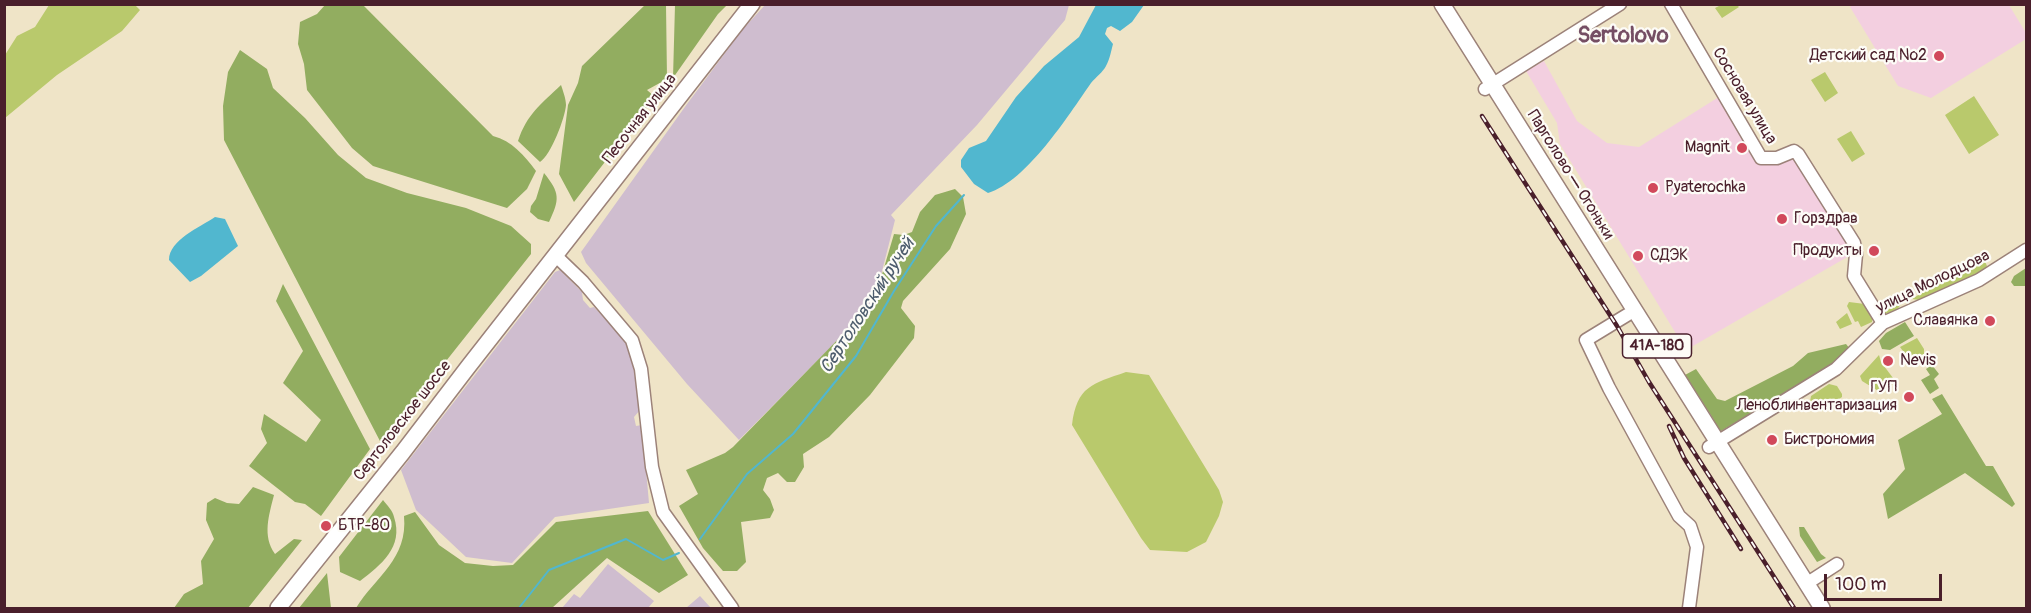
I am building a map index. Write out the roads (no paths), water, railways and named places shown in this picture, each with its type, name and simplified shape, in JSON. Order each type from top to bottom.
[{"type":"main road","name":"Песочная улица","points":[[556,256],[752,4]]},
{"type":"main road","name":"Парголово — Огоньки","points":[[1431,4],[1488,87],[1713,444],[1811,609]]},
{"type":"main road","name":"Парголово — Огоньки","points":[[1442,4],[1488,87],[1627,315],[1822,609]]},
{"type":"main road","name":"Сертоловское шоссе","points":[[278,609],[556,256]]},
{"type":"street","points":[[1488,87],[1620,4]]},
{"type":"street","name":"Сосновая улица","points":[[1671,4],[1761,158],[1777,158],[1794,151],[1798,154],[1854,243],[1856,254],[1854,276],[1883,323]]},
{"type":"street","name":"улица Молодцова","points":[[1713,444],[1836,369],[1883,323],[1979,280],[2026,250]]},
{"type":"street","points":[[556,256],[583,282],[632,340],[641,369],[652,467],[663,512],[732,609]]},
{"type":"street","points":[[1627,315],[1586,340],[1609,388],[1679,516],[1690,526],[1697,547],[1689,609]]},
{"type":"street","points":[[1806,584],[1837,564]]},
{"type":"water","points":[[1096,5],[1144,5],[1132,22],[1120,31],[1111,26],[1107,28],[1105,34],[1113,44],[1106,66],[1046,146],[1017,175],[1003,186],[988,193],[974,184],[961,167],[961,160],[969,148],[986,141],[1016,97],[1044,66],[1079,37]]},
{"type":"water","points":[[215,217],[225,219],[238,246],[190,282],[169,260],[170,253],[186,235]]},
{"type":"waterway","name":"Сертоловский ручей","points":[[700,539],[747,474],[793,434],[856,356],[936,226],[964,195]]},
{"type":"waterway","name":"Сертоловский ручей","points":[[519,608],[549,570],[626,539],[663,560],[679,553]]},
{"type":"railway","points":[[1482,116],[1794,608]]},
{"type":"railway","points":[[1669,426],[1684,458],[1741,549]]},
{"type":"place","name":"Детский сад №2","points":[[1939,56]]},
{"type":"place","name":"Magnit","points":[[1742,148]]},
{"type":"place","name":"Pyaterochka","points":[[1653,188]]},
{"type":"place","name":"Горздрав","points":[[1782,219]]},
{"type":"place","name":"Продукты","points":[[1874,251]]},
{"type":"place","name":"СДЭК","points":[[1638,256]]},
{"type":"place","name":"Славянка","points":[[1990,321]]},
{"type":"place","name":"Nevis","points":[[1888,361]]},
{"type":"place","name":"ГУП Леноблинвентаризация","points":[[1909,397]]},
{"type":"place","name":"Бистрономия","points":[[1772,440]]},
{"type":"place","name":"БТР-80","points":[[326,526]]},
{"type":"district","name":"Sertolovo","points":[[1623,36]]}]
